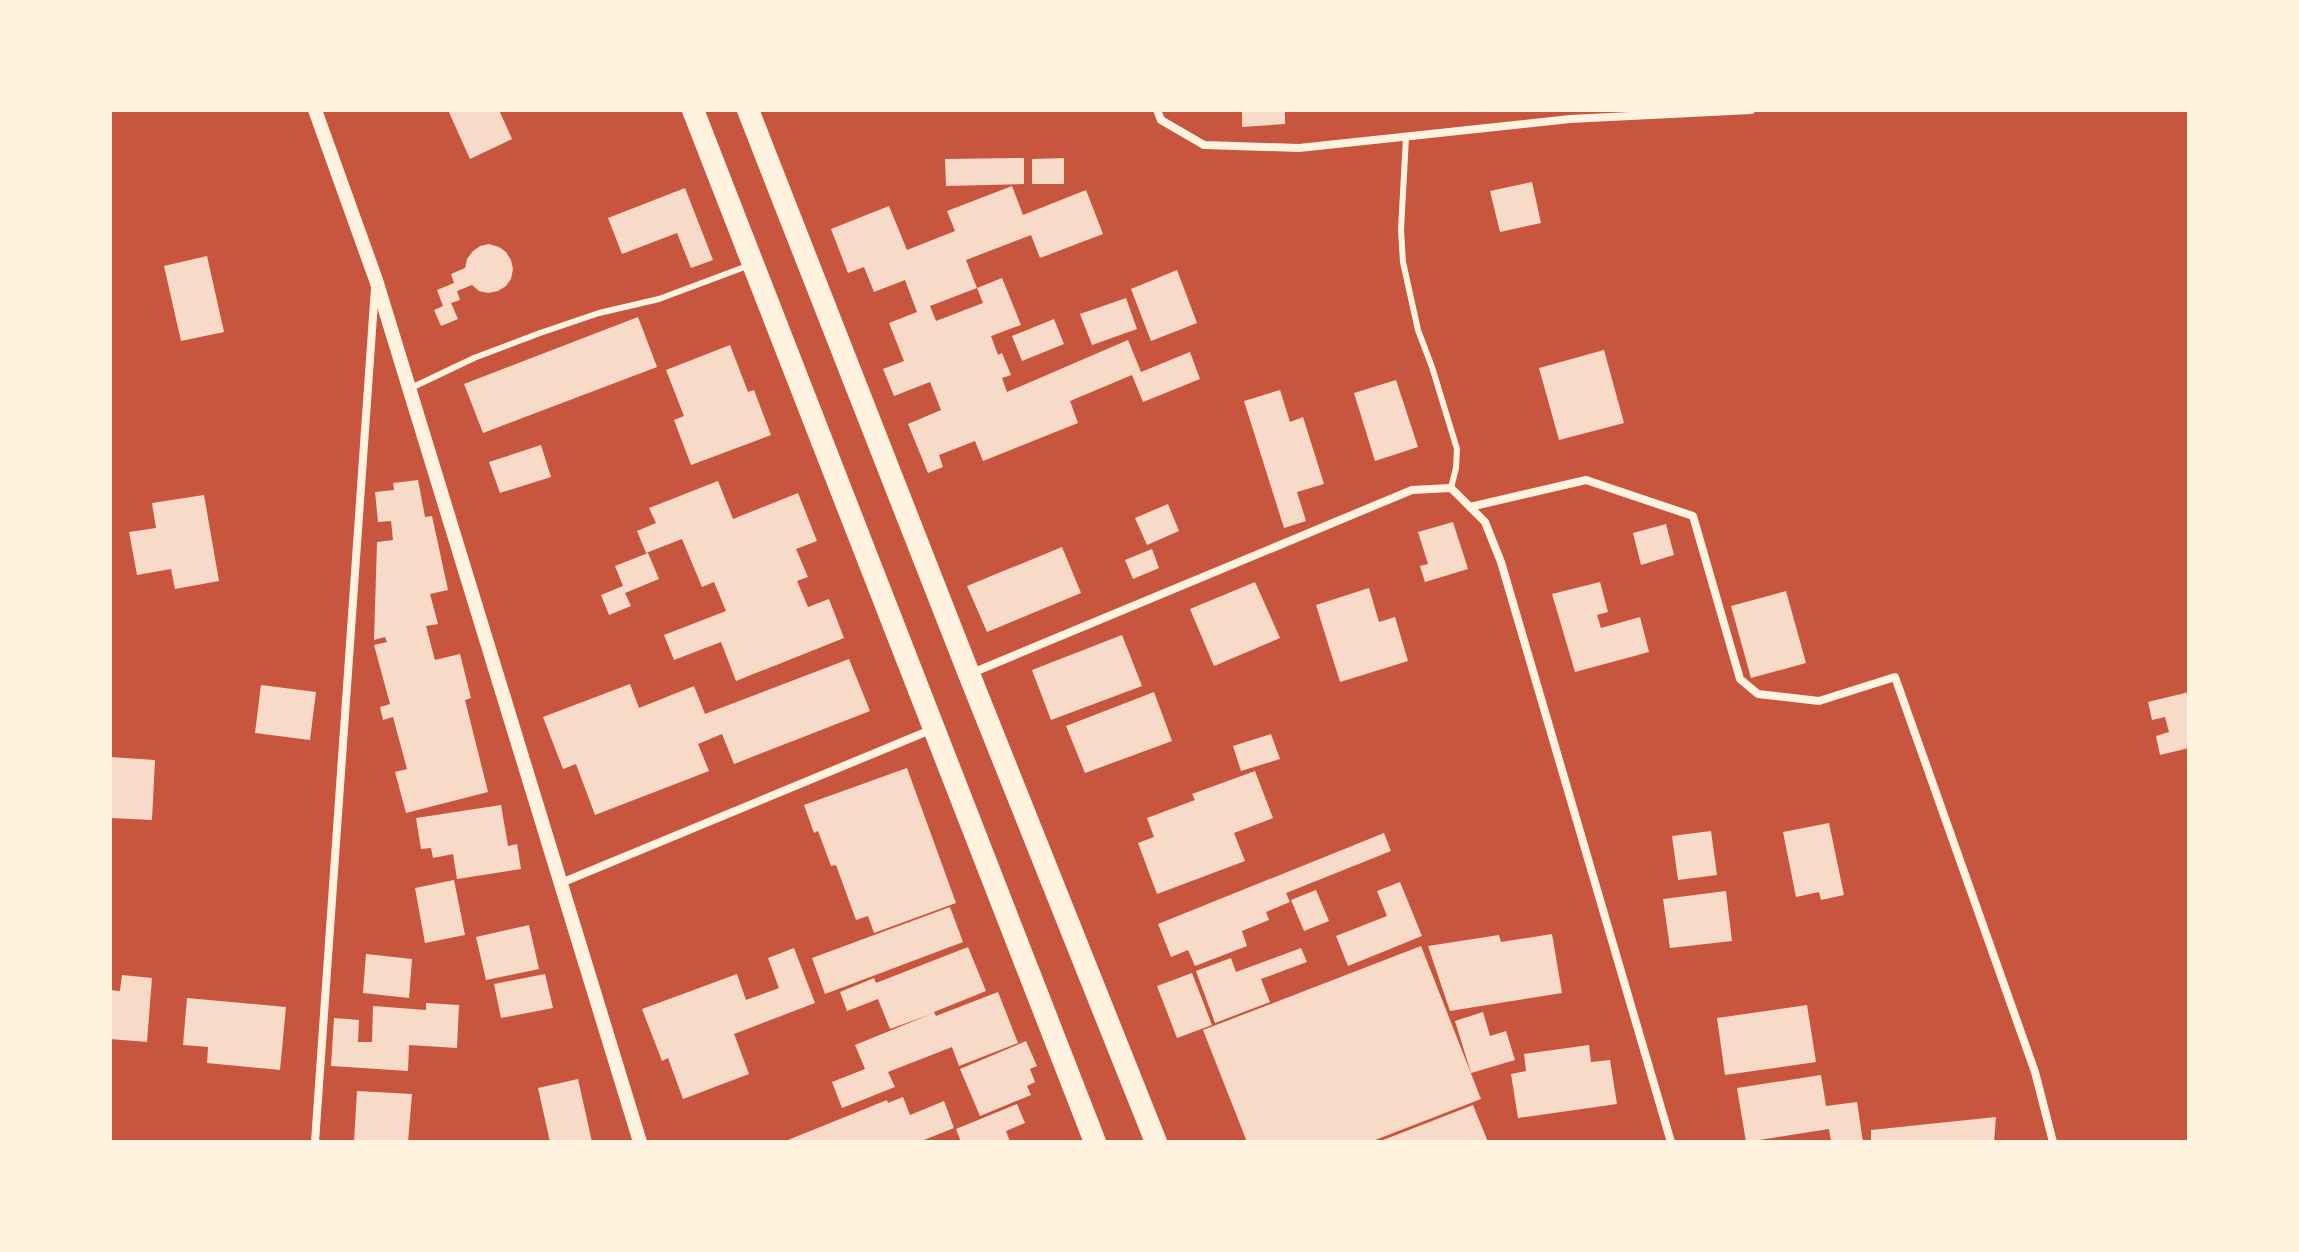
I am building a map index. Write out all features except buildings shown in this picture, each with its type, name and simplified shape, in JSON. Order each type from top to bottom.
[{"type":"highway","points":[[693,110],[1095,1142]]},
{"type":"highway","points":[[748,110],[1156,1142]]},
{"type":"street","points":[[315,110],[376,280],[640,1142]]},
{"type":"street","points":[[1157,110],[1161,120],[1204,145],[1299,148],[1570,115],[1751,110]]},
{"type":"street","points":[[315,1142],[376,280]]},
{"type":"street","points":[[1470,507],[1586,480],[1693,516],[1740,679],[1758,694],[1819,701],[1895,677],[2035,1072],[2053,1142]]},
{"type":"street","points":[[969,674],[1412,490],[1451,488],[1485,522],[1501,562],[1671,1142]]},
{"type":"street","points":[[561,883],[934,729]]},
{"type":"lane","points":[[1406,137],[1401,230],[1403,262],[1418,330],[1457,449],[1451,488]]},
{"type":"lane","points":[[409,389],[474,358],[540,333],[599,313],[659,299],[753,264]]}]
